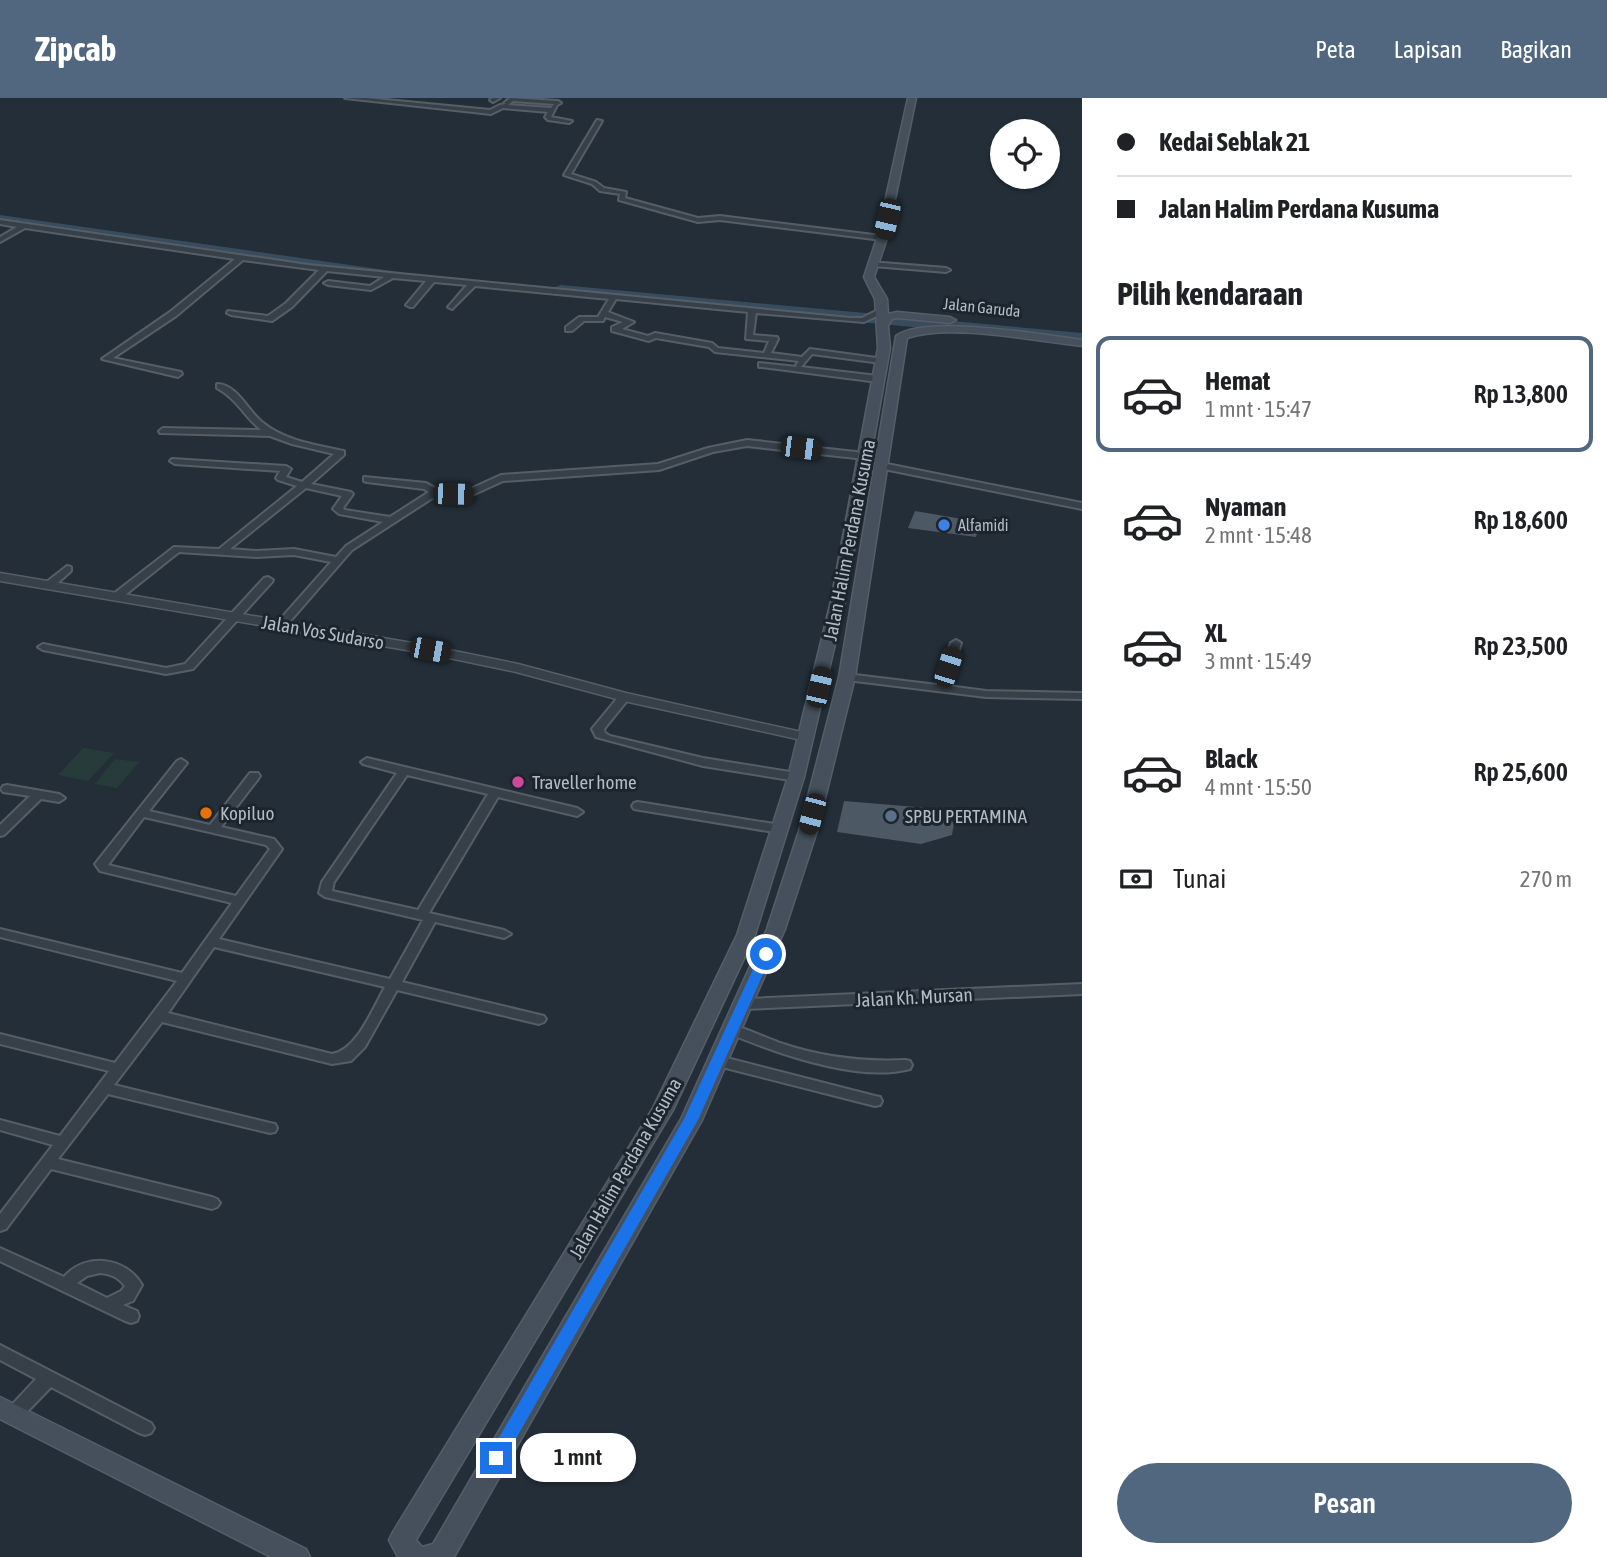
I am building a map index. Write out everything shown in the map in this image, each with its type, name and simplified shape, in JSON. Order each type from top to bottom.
[{"type":"main road","points":[[873,264],[882,238],[912,98]]},
{"type":"main road","name":"Jalan Halim Perdana Kusuma","points":[[413,1557],[402,1540],[663,1110],[747,935],[796,777],[838,601],[881,361],[880,317],[869,277],[873,264]]},
{"type":"main road","points":[[880,317],[913,316]]},
{"type":"main road","name":"Jalan Garuda","points":[[880,317],[913,316],[1082,333]]},
{"type":"main road","name":"Jalan Garuda","points":[[905,333],[951,330],[1082,343]]},
{"type":"main road","name":"Jalan Halim Perdana Kusuma","points":[[428,1557],[441,1555],[691,1120],[745,1004],[776,929],[799,860],[847,677],[873,526],[899,348],[905,333]]},
{"type":"main road","points":[[851,524],[873,526]]},
{"type":"main road","points":[[842,569],[865,572]]},
{"type":"main road","points":[[7,1411],[297,1557]]},
{"type":"street","points":[[348,98],[491,112],[512,99],[560,101]]},
{"type":"street","points":[[560,101],[548,117],[550,120],[569,121]]},
{"type":"street","points":[[502,106],[552,110]]},
{"type":"street","points":[[599,121],[567,175],[594,183],[602,190],[624,193],[621,199],[698,220],[720,218],[882,238]]},
{"type":"street","points":[[0,222],[325,270],[548,293],[752,310],[880,317]]},
{"type":"street","points":[[0,240],[24,225]]},
{"type":"street","points":[[906,267],[912,255]]},
{"type":"street","points":[[178,373],[106,359],[173,314],[240,258]]},
{"type":"street","points":[[873,264],[946,270]]},
{"type":"street","points":[[231,313],[269,319],[325,270]]},
{"type":"street","points":[[328,283],[371,288],[390,276]]},
{"type":"street","points":[[410,305],[431,280]]},
{"type":"street","points":[[452,307],[472,284]]},
{"type":"street","points":[[569,329],[582,319],[600,319],[614,297]]},
{"type":"street","points":[[752,310],[749,337],[774,339],[766,356]]},
{"type":"street","points":[[605,314],[630,322],[615,329],[649,339],[655,335],[712,345],[715,350],[802,359]]},
{"type":"street","points":[[800,370],[802,359],[810,351],[881,361]]},
{"type":"street","points":[[762,365],[878,379]]},
{"type":"street","points":[[220,386],[232,391],[256,422],[274,433],[310,447],[341,453],[221,552]]},
{"type":"street","points":[[163,431],[274,433]]},
{"type":"street","points":[[281,625],[336,560],[389,520],[432,494],[468,494],[501,478],[659,467],[711,450],[747,443],[865,456]]},
{"type":"street","points":[[175,461],[286,468],[281,478],[348,494],[338,509],[342,512],[389,520]]},
{"type":"street","points":[[881,466],[1082,506]]},
{"type":"street","points":[[367,479],[426,486],[437,493]]},
{"type":"street","points":[[116,597],[177,549],[294,552],[336,560]]},
{"type":"street","points":[[48,586],[67,569]]},
{"type":"street","name":"Jalan Vos Sudarso","points":[[0,577],[518,668],[624,697],[806,737]]},
{"type":"street","points":[[43,647],[166,671],[180,670],[188,667],[268,580]]},
{"type":"street","points":[[941,690],[956,643]]},
{"type":"street","points":[[847,677],[986,694],[1082,696]]},
{"type":"street","points":[[624,697],[598,729],[600,735],[703,762],[796,777]]},
{"type":"street","points":[[367,762],[577,812]]},
{"type":"street","points":[[181,763],[101,864],[104,868],[240,901]]},
{"type":"street","points":[[403,772],[328,882],[325,893],[504,934]]},
{"type":"street","points":[[213,829],[254,776]]},
{"type":"street","points":[[7,789],[58,798]]},
{"type":"street","points":[[159,1016],[332,1059],[346,1057],[355,1051],[495,792]]},
{"type":"street","points":[[0,832],[39,794]]},
{"type":"street","points":[[638,806],[780,829]]},
{"type":"street","points":[[0,1225],[50,1163],[159,1016],[274,853],[275,845],[270,842],[141,813]]},
{"type":"street","points":[[0,933],[184,978]]},
{"type":"street","points":[[212,942],[539,1019]]},
{"type":"street","name":"Jalan Kh. Mursan","points":[[745,1004],[1082,989]]},
{"type":"street","points":[[733,1030],[769,1045],[839,1065],[905,1065]]},
{"type":"street","points":[[0,1039],[118,1069]]},
{"type":"street","points":[[719,1061],[875,1101]]},
{"type":"street","points":[[104,1088],[270,1128]]},
{"type":"street","points":[[0,1125],[64,1142]]},
{"type":"street","points":[[50,1163],[212,1203]]},
{"type":"street","points":[[0,1254],[131,1316]]},
{"type":"street","points":[[65,1286],[71,1277],[90,1266],[107,1266],[127,1274],[134,1285],[127,1296],[109,1304]]},
{"type":"street","points":[[0,1352],[145,1428]]},
{"type":"street","points":[[7,1411],[48,1378]]},
{"type":"green space","points":[[83,748],[114,753],[88,781],[58,775]]},
{"type":"green space","points":[[115,759],[139,762],[117,788],[95,784]]},
{"type":"building","name":"Alfamidi","points":[[915,511],[980,522],[976,537],[908,528]]},
{"type":"building","name":"SPBU PERTAMINA","points":[[844,801],[928,808],[954,823],[952,835],[921,844],[837,832]]},
{"type":"waterway","points":[[0,218],[399,275]]},
{"type":"waterway","points":[[561,290],[1082,338]]},
{"type":"place","name":"Alfamidi","points":[[944,525]]},
{"type":"place","name":"Traveller home","points":[[518,782]]},
{"type":"place","name":"Kopiluo","points":[[206,813]]},
{"type":"place","name":"SPBU PERTAMINA","points":[[891,816]]},
{"type":"route","points":[[496,1458],[691,1120],[766,954]]}]
